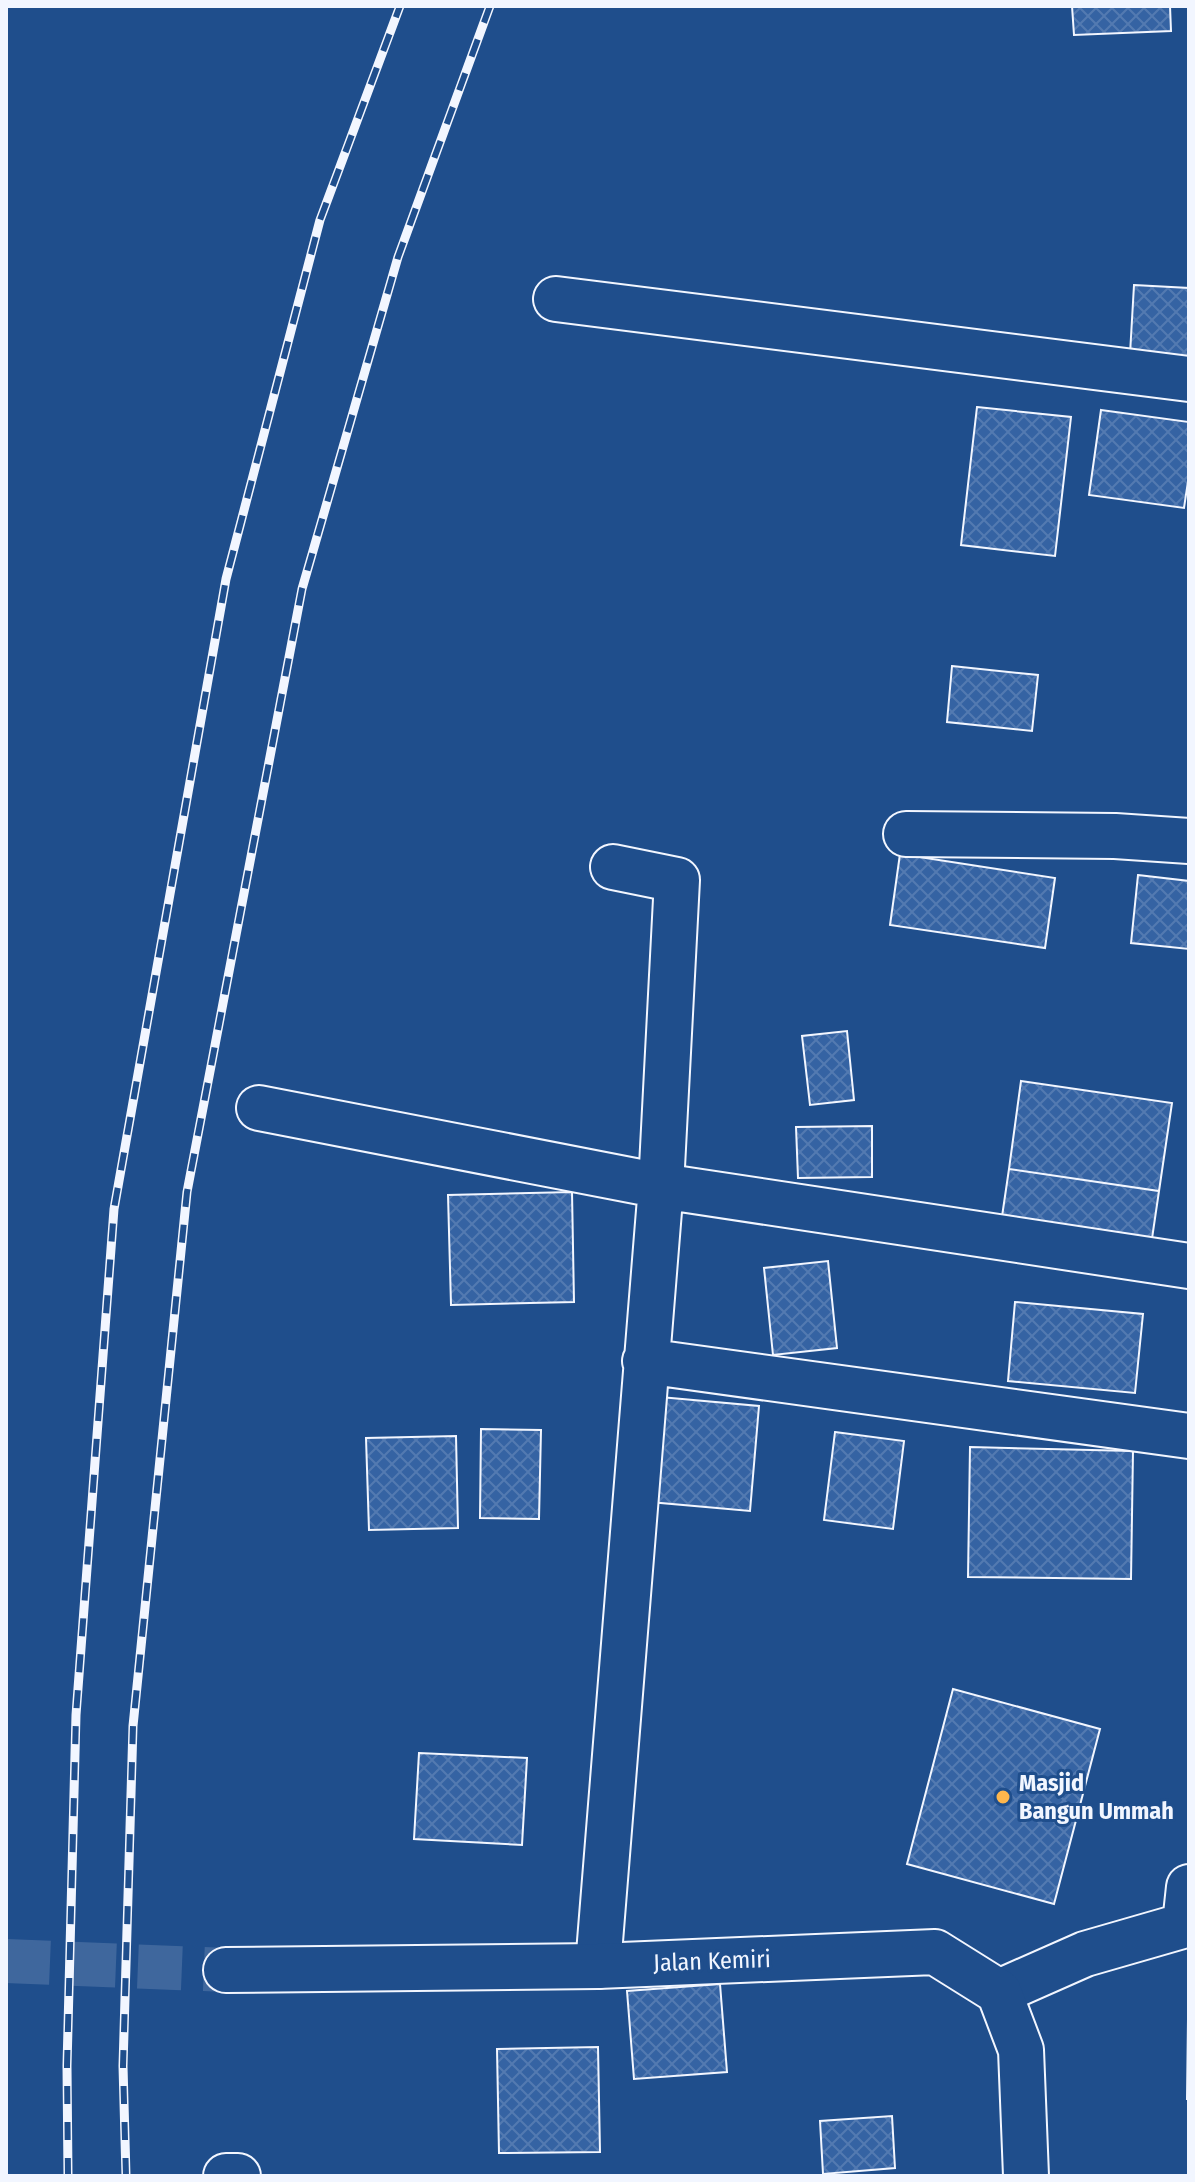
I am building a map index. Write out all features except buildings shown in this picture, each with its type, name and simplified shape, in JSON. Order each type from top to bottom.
[{"type":"street","points":[[556,299],[1189,379]]},
{"type":"street","points":[[906,834],[1115,836],[1189,841]]},
{"type":"street","points":[[598,1966],[661,1186],[677,880],[613,867]]},
{"type":"street","points":[[259,1108],[661,1186],[1189,1266]]},
{"type":"street","points":[[645,1361],[1189,1436]]},
{"type":"street","points":[[1026,2176],[1021,2050],[999,1992],[1188,1912]]},
{"type":"street","name":"Jalan Kemiri","points":[[226,1970],[598,1966],[935,1952],[999,1992]]},
{"type":"street","points":[[226,2176],[238,2176]]},
{"type":"tunnel","points":[[6,1961],[226,1970]]},
{"type":"railway","points":[[68,2176],[67,2066],[76,1715],[114,1209],[226,579],[320,220],[400,6]]},
{"type":"railway","points":[[126,2176],[123,2066],[133,1726],[187,1192],[302,589],[398,257],[490,6]]},
{"type":"place","name":"Masjid Bangun Ummah","points":[[1003,1797]]}]
